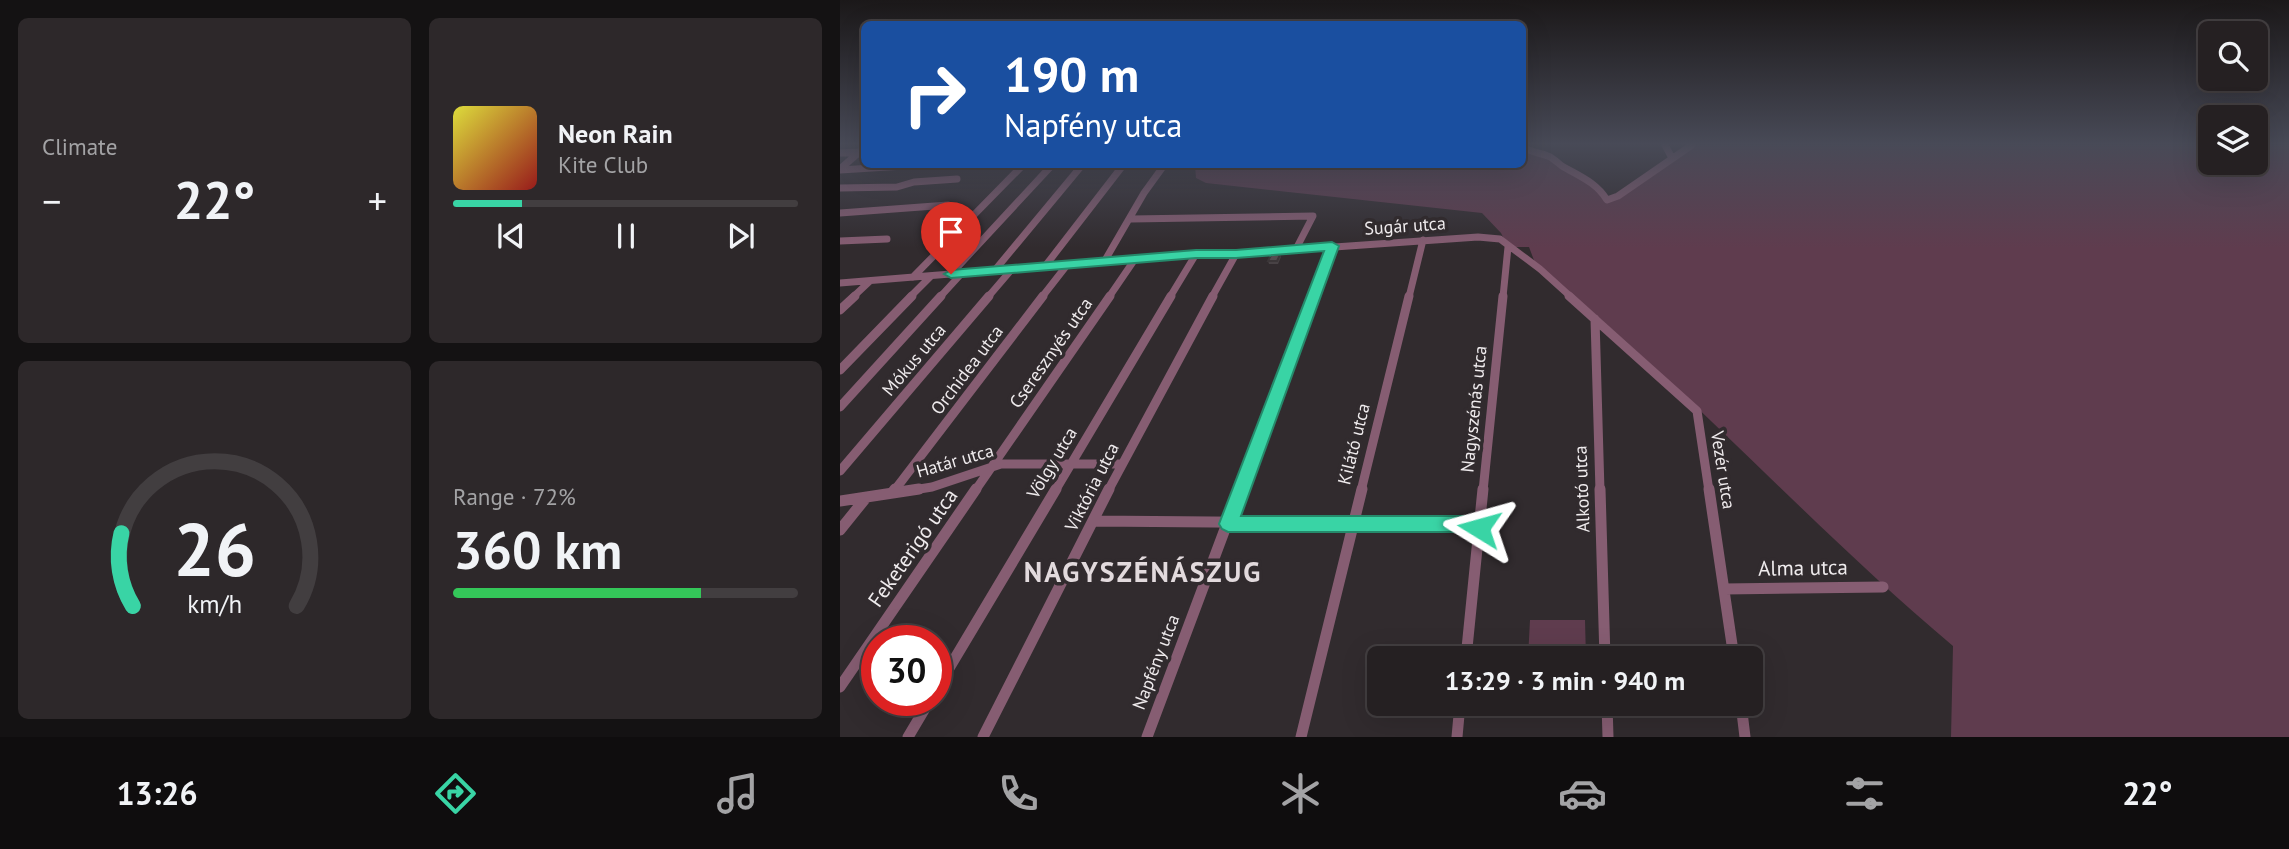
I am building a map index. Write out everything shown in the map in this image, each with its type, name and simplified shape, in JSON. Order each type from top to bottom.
[{"type":"street","points":[[840,188],[897,187],[942,179]]},
{"type":"street","points":[[913,277],[1009,179]]},
{"type":"street","points":[[951,274],[1039,179]]},
{"type":"street","points":[[995,270],[1070,179]]},
{"type":"street","points":[[1046,265],[1112,179]]},
{"type":"street","points":[[1104,262],[1154,179]]},
{"type":"street","points":[[1586,179],[1600,189],[1607,200],[1618,196],[1642,179]]},
{"type":"street","points":[[840,213],[948,205]]},
{"type":"street","points":[[1131,219],[1312,216],[1296,249]]},
{"type":"street","name":"Sugár utca","points":[[840,283],[1046,265],[1423,240],[1492,237],[1503,241],[1508,247]]},
{"type":"street","points":[[840,241],[887,239]]},
{"type":"street","name":"Kilátó utca","points":[[1301,737],[1423,240]]},
{"type":"street","name":"Napfény utca","points":[[1146,737],[1332,246]]},
{"type":"street","name":"Vezér utca","points":[[1508,247],[1540,269],[1697,411],[1732,646]]},
{"type":"street","name":"Nagyszénás utca","points":[[1467,646],[1508,247]]},
{"type":"street","name":"Völgy utca","points":[[952,663],[1196,254]]},
{"type":"street","name":"Viktória utca","points":[[983,737],[1122,464],[1236,254]]},
{"type":"street","name":"Cseresznyés utca","points":[[993,466],[1135,259]]},
{"type":"street","name":"Orchidea utca","points":[[892,493],[1067,265]]},
{"type":"street","name":"Mókus utca","points":[[840,471],[1012,269]]},
{"type":"street","points":[[840,407],[962,273]]},
{"type":"street","points":[[840,370],[932,276]]},
{"type":"street","points":[[840,310],[870,281]]},
{"type":"street","name":"Alkotó utca","points":[[1595,319],[1605,646]]},
{"type":"street","name":"Határ utca","points":[[840,501],[932,487],[993,466],[1122,464]]},
{"type":"street","name":"Feketerigó utca","points":[[840,687],[993,466]]},
{"type":"street","points":[[840,530],[865,499]]},
{"type":"street","points":[[1094,521],[1480,524]]},
{"type":"street","name":"Alma utca","points":[[1724,589],[1883,587]]},
{"type":"street","points":[[908,737],[920,716]]},
{"type":"street","points":[[1457,737],[1460,716]]},
{"type":"street","points":[[1607,716],[1608,737]]},
{"type":"street","points":[[1742,716],[1745,737]]},
{"type":"shaded area","points":[[1199,179],[1587,179],[1608,200],[1639,179],[2289,179],[2289,737],[1951,737],[1953,646],[1847,551],[1642,356],[1535,263],[1529,247],[1508,247],[1501,233],[1482,213],[1206,183]]},
{"type":"shaded area","points":[[1530,620],[1585,620],[1586,646],[1529,646]]},
{"type":"building","points":[[1271,255],[1280,255],[1277,261],[1268,261]]},
{"type":"district","name":"NAGYSZÉNÁSZUG","points":[[1143,572]]},
{"type":"route","points":[[951,274],[1332,246],[1228,524],[1480,524],[1479,528]]}]
